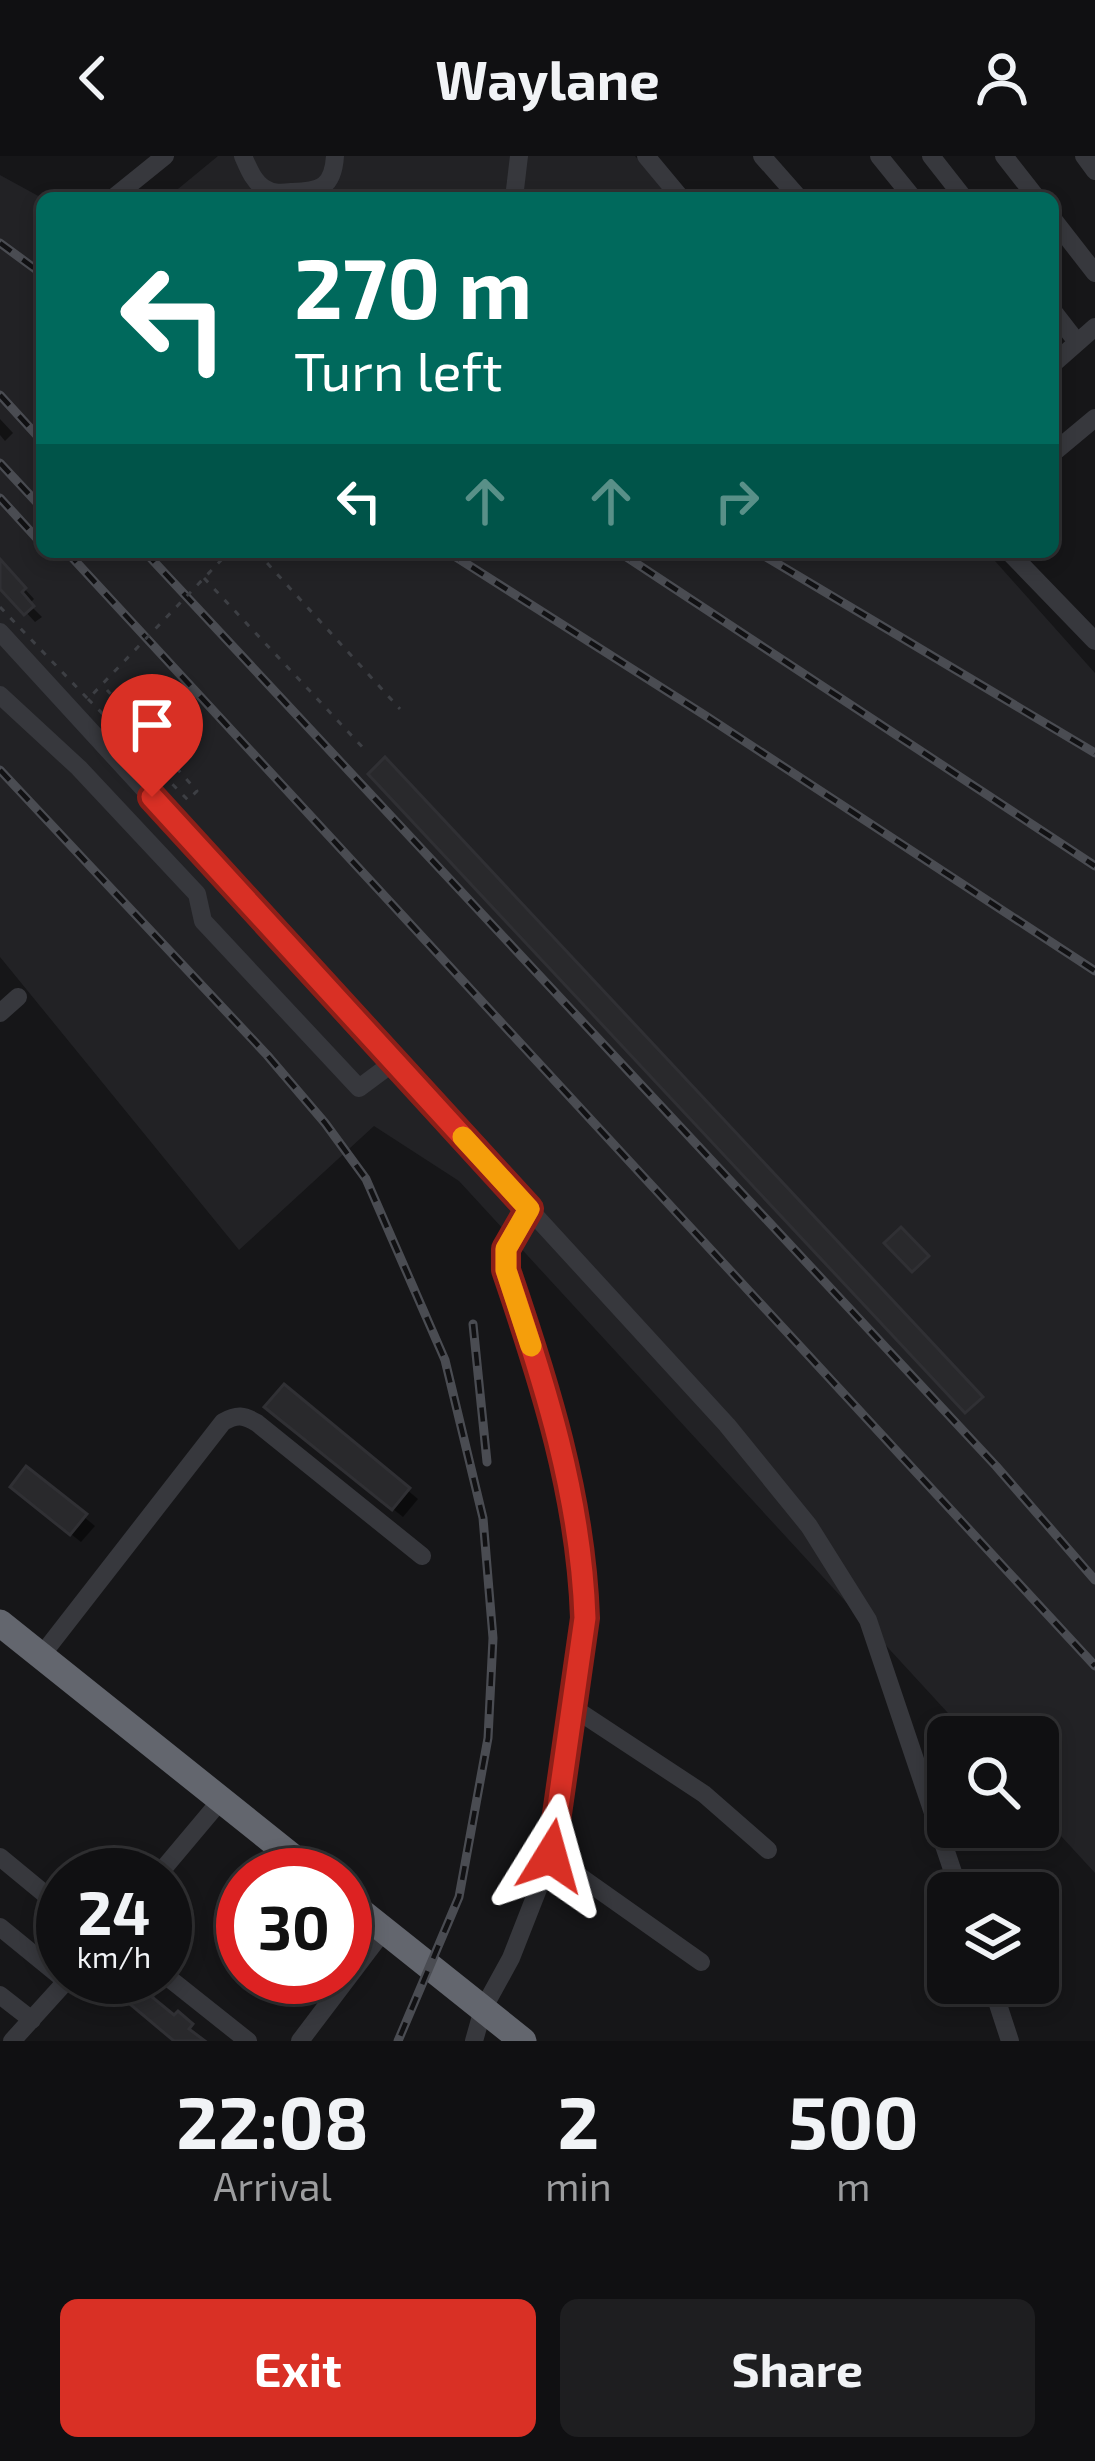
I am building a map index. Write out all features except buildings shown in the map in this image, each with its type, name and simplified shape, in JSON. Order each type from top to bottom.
[{"type":"highway","points":[[0,1623],[281,1848]]},
{"type":"highway","points":[[372,1920],[524,2041]]},
{"type":"street","points":[[120,192],[165,156]]},
{"type":"street","points":[[243,156],[256,181],[272,192]]},
{"type":"street","points":[[335,156],[331,180],[338,192]]},
{"type":"street","points":[[515,192],[519,156]]},
{"type":"street","points":[[646,156],[675,192]]},
{"type":"street","points":[[762,156],[794,192]]},
{"type":"street","points":[[879,156],[908,192]]},
{"type":"street","points":[[932,156],[959,192]]},
{"type":"street","points":[[1004,156],[1032,192]]},
{"type":"street","points":[[1084,156],[1095,171]]},
{"type":"street","points":[[295,192],[316,191],[331,180]]},
{"type":"street","points":[[1059,227],[1095,273]]},
{"type":"street","points":[[1059,319],[1077,342]]},
{"type":"street","points":[[1059,358],[1095,327]]},
{"type":"street","points":[[1059,448],[1095,418]]},
{"type":"street","points":[[1016,558],[1095,641]]},
{"type":"street","points":[[0,632],[727,1425],[809,1526],[868,1620],[953,1872]]},
{"type":"street","points":[[0,695],[80,769],[197,894],[203,921],[359,1088],[394,1062]]},
{"type":"street","points":[[0,1012],[18,997]]},
{"type":"street","points":[[473,2041],[551,1856],[585,1618],[582,1547],[565,1460],[506,1270],[506,1249],[529,1209]]},
{"type":"street","points":[[41,1656],[223,1422],[233,1416],[257,1424],[422,1556]]},
{"type":"street","points":[[572,1707],[704,1794],[768,1850]]},
{"type":"street","points":[[181,1848],[221,1800]]},
{"type":"street","points":[[551,1856],[700,1962]]},
{"type":"street","points":[[0,1858],[36,1887]]},
{"type":"street","points":[[0,1927],[36,1955]]},
{"type":"street","points":[[300,2041],[384,1930]]},
{"type":"street","points":[[0,1995],[32,2020]]},
{"type":"street","points":[[192,1996],[248,2041]]},
{"type":"street","points":[[12,2041],[46,2004]]},
{"type":"street","points":[[998,2004],[1010,2041]]},
{"type":"path","points":[[88,699],[223,558]]},
{"type":"path","points":[[262,558],[400,709]]},
{"type":"path","points":[[204,578],[368,753]]},
{"type":"path","points":[[0,607],[188,800],[197,791],[106,690]]},
{"type":"shaded area","points":[[218,156],[635,156],[667,192],[174,192]]},
{"type":"shaded area","points":[[0,175],[36,195],[36,558],[992,558],[1095,673],[1095,1873],[1059,1834],[1059,1716],[951,1716],[459,1181],[374,1126],[239,1250],[0,957]]},
{"type":"railway","points":[[0,243],[36,270]]},
{"type":"railway","points":[[0,395],[36,434]]},
{"type":"railway","points":[[0,463],[36,502]]},
{"type":"railway","points":[[0,498],[36,537]]},
{"type":"railway","points":[[73,558],[1095,1666]]},
{"type":"railway","points":[[151,558],[996,1466],[1095,1580]]},
{"type":"railway","points":[[457,558],[1095,971]]},
{"type":"railway","points":[[628,558],[1095,866]]},
{"type":"railway","points":[[768,558],[1095,753]]},
{"type":"railway","points":[[0,770],[325,1123],[366,1179],[445,1360],[483,1518],[493,1638],[488,1738],[459,1897],[398,2041]]},
{"type":"railway","points":[[473,1324],[487,1462]]},
{"type":"slow traffic","points":[[463,1137],[529,1209],[506,1249],[506,1270],[531,1346]]},
{"type":"route","points":[[152,797],[529,1209],[506,1249],[506,1270],[565,1460],[584,1582],[585,1618],[551,1856]]}]
